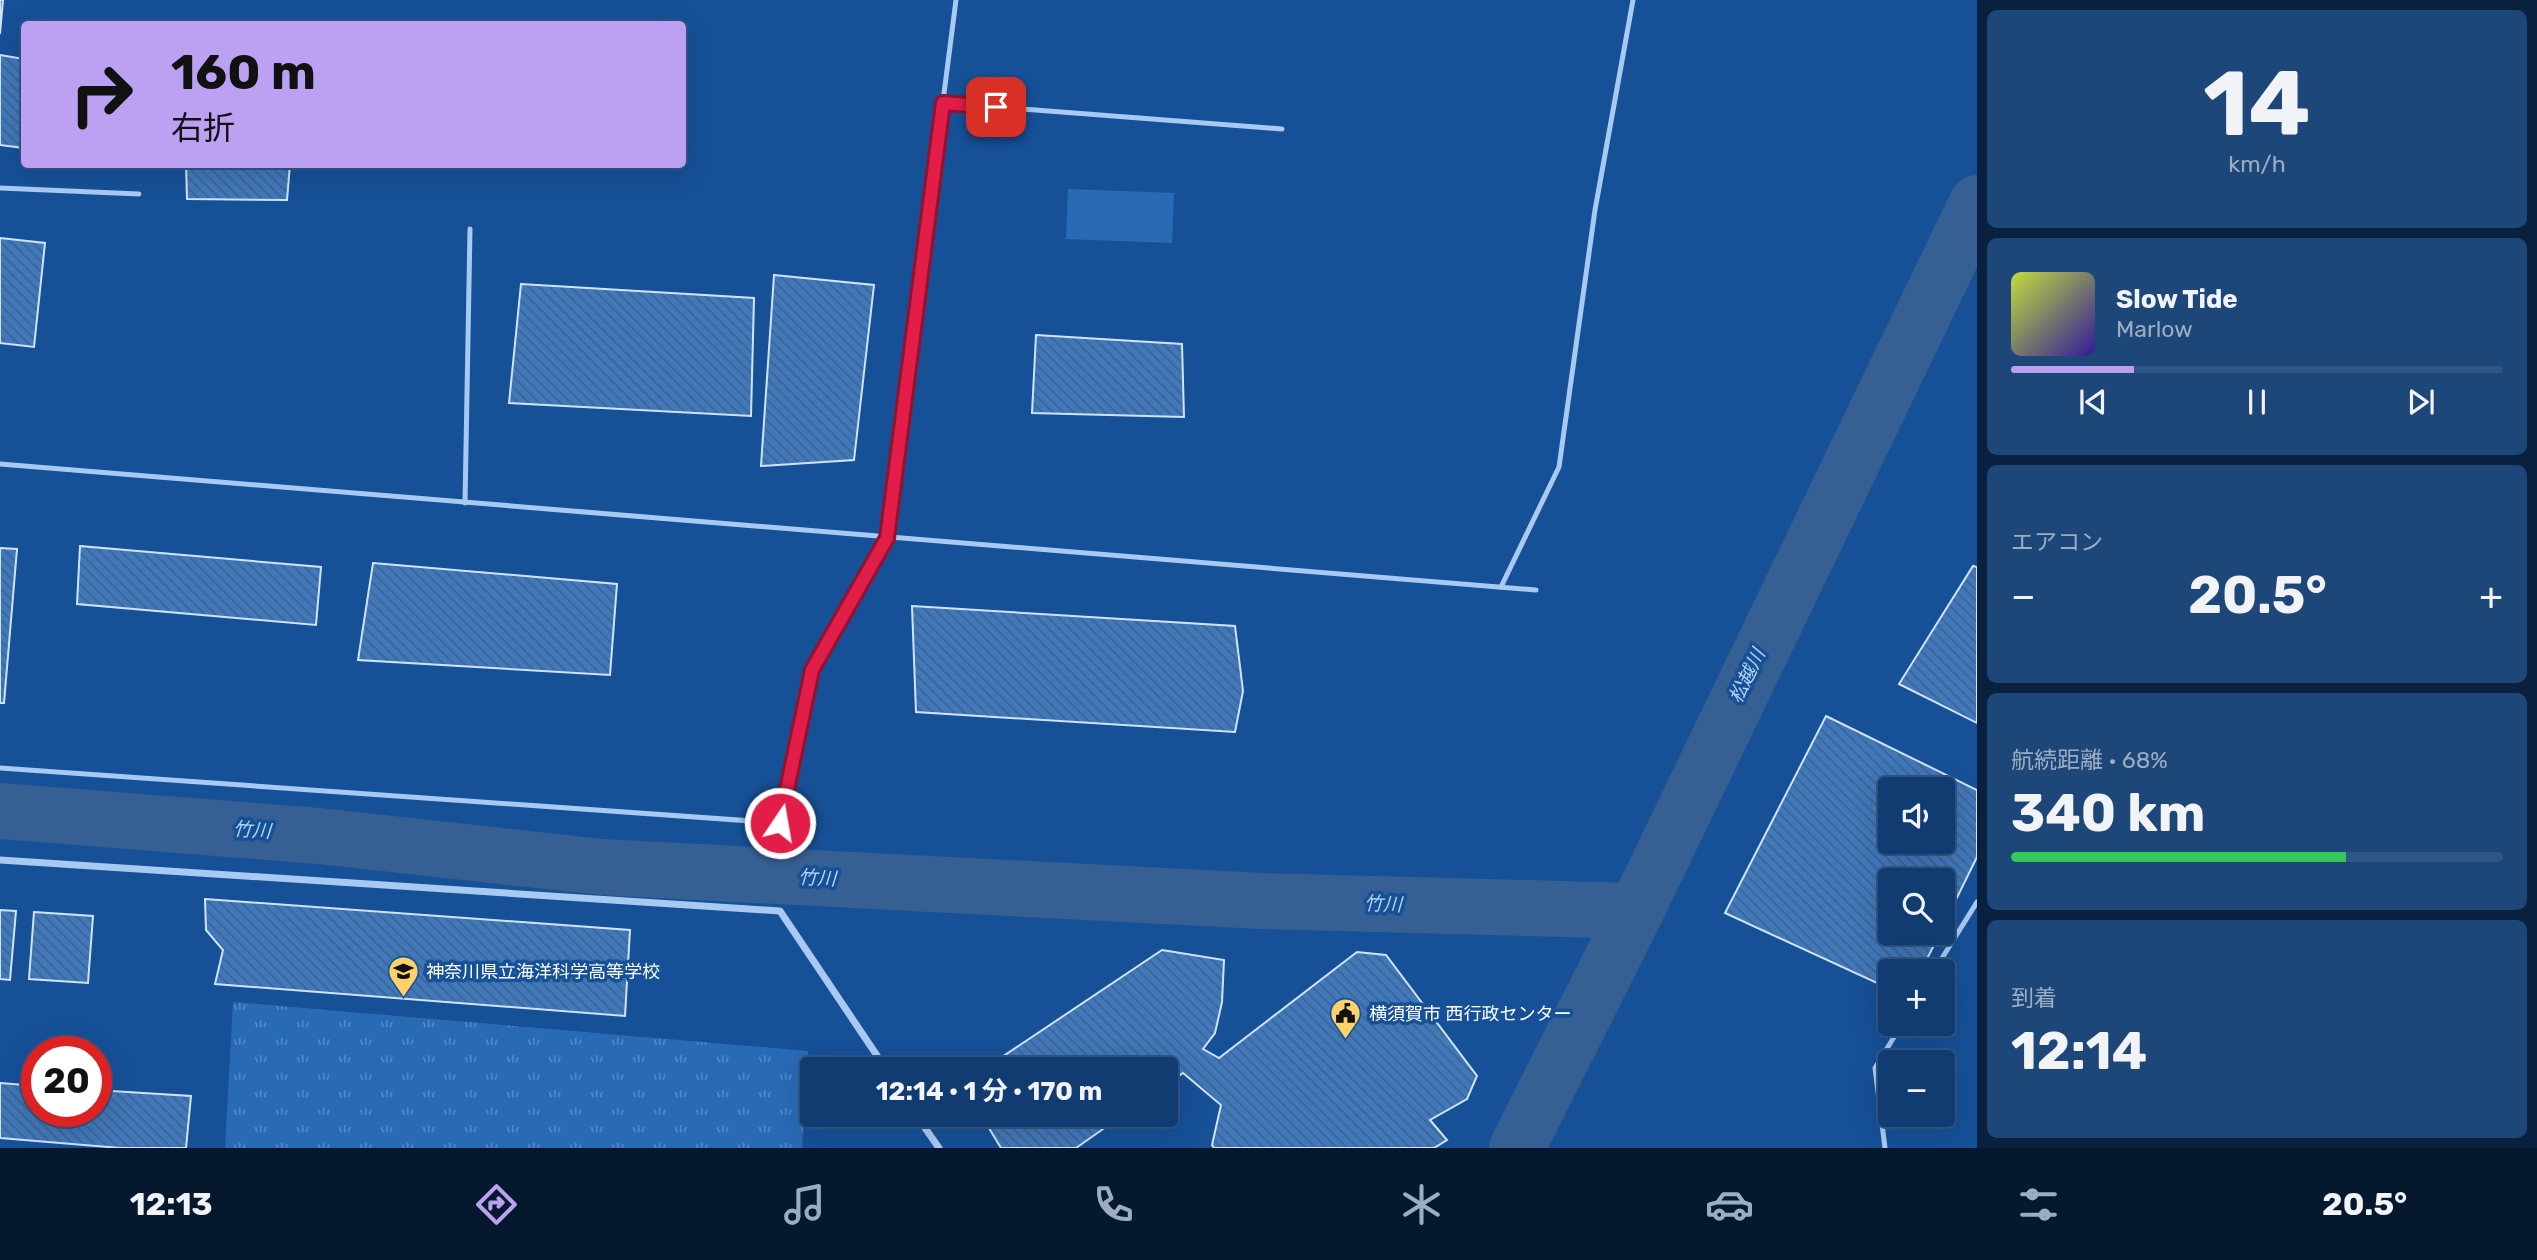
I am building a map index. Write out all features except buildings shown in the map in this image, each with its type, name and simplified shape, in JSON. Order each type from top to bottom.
[{"type":"street","points":[[0,860],[780,911],[878,1057]]},
{"type":"street","points":[[924,1127],[939,1148]]},
{"type":"lane","points":[[0,768],[780,823],[812,670],[887,538],[957,0]]},
{"type":"lane","points":[[1501,587],[1559,467],[1595,210],[1633,0]]},
{"type":"lane","points":[[943,103],[1282,129]]},
{"type":"lane","points":[[0,188],[139,194]]},
{"type":"lane","points":[[465,503],[470,229]]},
{"type":"lane","points":[[0,464],[1536,590]]},
{"type":"lane","points":[[1941,959],[1977,902]]},
{"type":"lane","points":[[1885,1148],[1875,1068],[1895,1036]]},
{"type":"green space","points":[[1068,189],[1174,193],[1172,243],[1066,239]]},
{"type":"green space","points":[[233,1002],[808,1051],[808,1057],[800,1057],[802,1148],[225,1148]]},
{"type":"waterway","name":"松越川","points":[[1517,1148],[1636,911],[1977,203]]},
{"type":"waterway","name":"竹川","points":[[0,811],[319,836],[601,867],[1262,901],[1636,911]]},
{"type":"place","name":"神奈川県立海洋科学高等学校","points":[[403,999]]},
{"type":"place","name":"横須賀市 西行政センター","points":[[1346,1041]]},
{"type":"route","points":[[780,823],[812,670],[887,538],[943,103],[996,107]]}]
